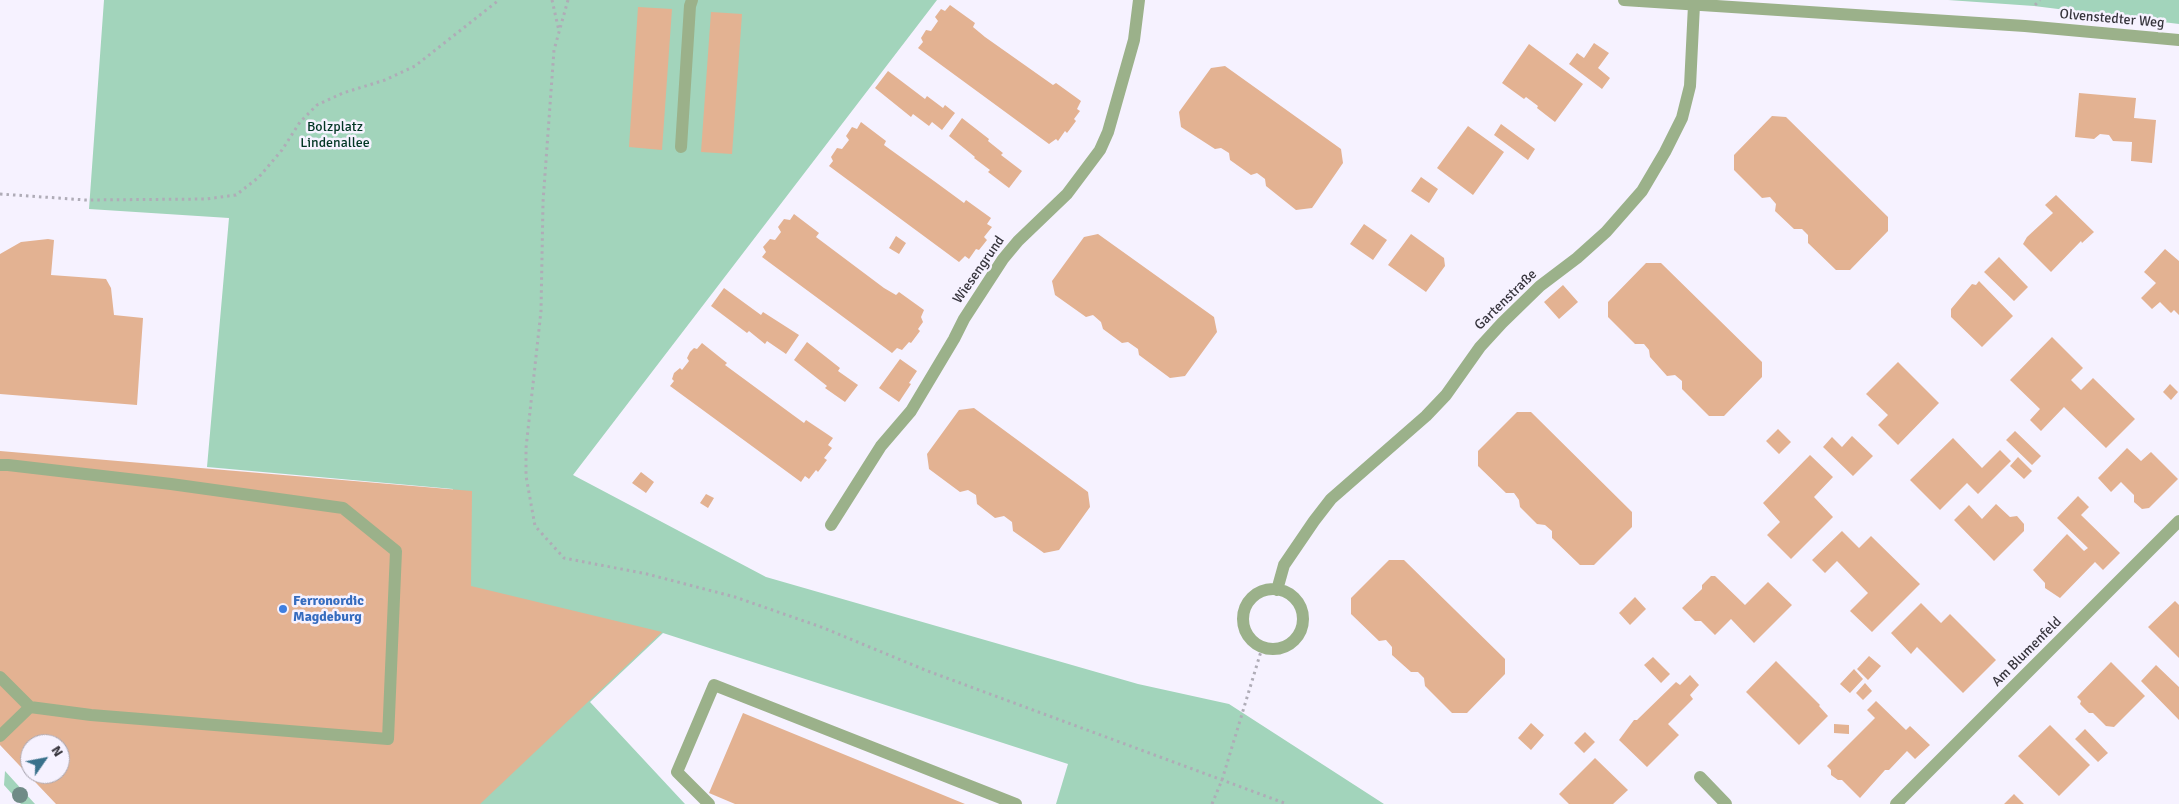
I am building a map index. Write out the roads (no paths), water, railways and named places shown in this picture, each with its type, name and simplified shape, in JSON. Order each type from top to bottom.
[{"type":"street","points":[[681,147],[690,6],[692,0]]},
{"type":"street","name":"Wiesengrund","points":[[830,525],[881,446],[911,411],[964,319],[1003,259],[1018,241],[1067,194],[1100,150],[1110,123],[1134,40],[1139,0]]},
{"type":"street","name":"Olvenstedter Weg","points":[[1624,0],[2025,26],[2179,40]]},
{"type":"street","name":"Gartenstraße","points":[[1277,590],[1284,565],[1314,521],[1332,499],[1426,416],[1446,395],[1480,347],[1502,323],[1540,286],[1577,258],[1606,232],[1642,191],[1682,118],[1690,86],[1694,5]]},
{"type":"street","points":[[0,465],[171,484],[343,508],[396,551],[388,739],[91,715],[30,707],[0,677]]},
{"type":"street","name":"Am Blumenfeld","points":[[1896,804],[2179,521]]},
{"type":"street","points":[[1265,590],[1277,590],[1288,593],[1300,604],[1303,612],[1303,629],[1294,643],[1279,650],[1262,648],[1250,639],[1246,633],[1243,618],[1244,610],[1258,593],[1265,590]]},
{"type":"street","points":[[709,804],[677,772],[714,685],[1016,804]]},
{"type":"street","points":[[0,736],[30,707]]},
{"type":"street","points":[[1700,777],[1726,804]]},
{"type":"place","name":"Ferronordic Magdeburg","points":[[283,609]]},
{"type":"park label","name":"Bolzplatz Lindenallee","points":[[335,136]]}]
